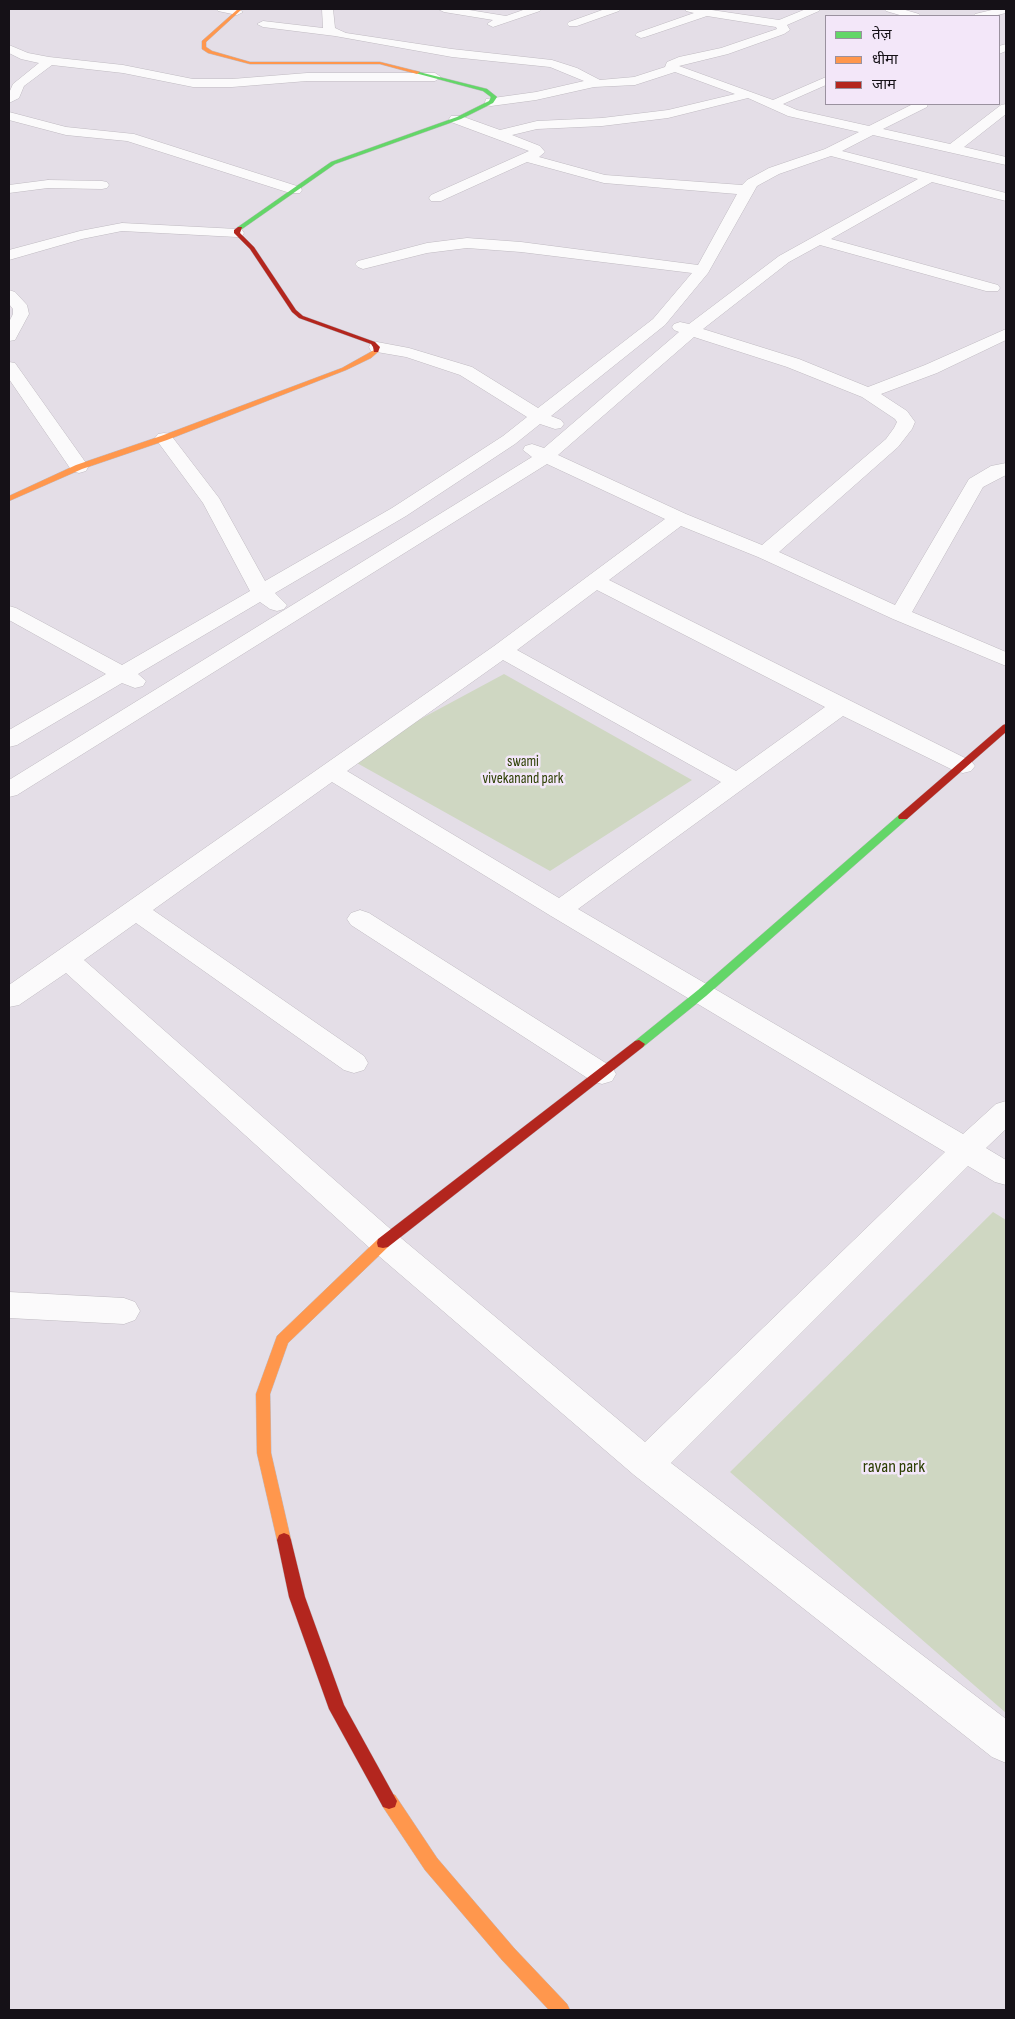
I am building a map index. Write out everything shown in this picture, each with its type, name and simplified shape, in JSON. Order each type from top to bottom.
[{"type":"street","points":[[222,9],[238,10]]},
{"type":"street","points":[[328,9],[329,28],[335,33]]},
{"type":"street","points":[[444,9],[506,19]]},
{"type":"street","points":[[493,24],[536,9]]},
{"type":"street","points":[[574,24],[615,9]]},
{"type":"street","points":[[690,9],[780,24],[815,9]]},
{"type":"street","points":[[890,9],[912,15]]},
{"type":"street","points":[[238,10],[204,42],[204,48],[218,55],[250,63],[268,65],[370,62],[396,66],[491,93],[494,97],[491,102]]},
{"type":"street","points":[[987,15],[1006,10]]},
{"type":"street","points":[[641,35],[706,13]]},
{"type":"street","points":[[263,24],[335,33],[362,40],[452,54],[552,64],[573,71],[593,83],[604,85],[626,82],[673,69],[730,87],[793,113],[1006,161]]},
{"type":"street","points":[[673,69],[671,65],[683,60],[724,51],[780,32],[784,30],[780,24]]},
{"type":"street","points":[[9,49],[18,54],[49,61],[123,69],[182,82],[210,83],[307,77],[435,77]]},
{"type":"street","points":[[9,100],[15,95],[20,83],[49,61]]},
{"type":"street","points":[[771,104],[825,81]]},
{"type":"street","points":[[210,83],[213,90],[217,92],[270,93]]},
{"type":"street","points":[[237,233],[241,227],[333,163],[461,117],[491,102],[536,96],[593,83]]},
{"type":"street","points":[[499,134],[537,125],[602,122],[668,114],[749,94]]},
{"type":"street","points":[[9,740],[262,594],[398,512],[509,440],[659,322],[703,270],[746,190],[762,176],[830,152],[920,105]]},
{"type":"street","points":[[952,149],[1006,108]]},
{"type":"street","points":[[9,116],[66,131],[115,135],[142,140],[295,190]]},
{"type":"street","points":[[436,198],[538,152],[536,149],[461,117]]},
{"type":"street","points":[[830,152],[1006,197]]},
{"type":"street","points":[[528,158],[597,178],[746,190]]},
{"type":"street","points":[[13,782],[161,695],[546,456],[693,329],[784,259],[930,178]]},
{"type":"street","points":[[9,189],[48,184],[102,185]]},
{"type":"street","points":[[9,255],[80,235],[122,227],[237,233],[252,248],[286,301],[301,317],[362,338],[377,347],[409,353],[466,371],[539,417],[574,432]]},
{"type":"street","points":[[9,239],[24,250]]},
{"type":"street","points":[[818,240],[1000,290]]},
{"type":"street","points":[[364,264],[427,248],[467,243],[521,247],[703,270]]},
{"type":"street","points":[[9,295],[22,308],[21,314],[9,336]]},
{"type":"street","points":[[659,322],[693,329],[793,363],[868,393],[901,415],[906,422],[903,430],[892,443],[765,553]]},
{"type":"street","points":[[868,393],[931,369],[1006,334]]},
{"type":"street","points":[[9,499],[79,467],[164,438],[344,369],[369,357],[375,352],[377,347]]},
{"type":"street","points":[[9,368],[79,467]]},
{"type":"street","points":[[164,438],[212,502],[262,594],[290,615]]},
{"type":"street","points":[[509,440],[678,518],[765,553],[900,615],[1006,660]]},
{"type":"street","points":[[900,615],[976,484],[998,470],[1006,469]]},
{"type":"street","points":[[9,998],[502,651],[678,518]]},
{"type":"street","points":[[595,580],[963,766]]},
{"type":"street","points":[[9,612],[161,695]]},
{"type":"street","points":[[502,651],[738,781]]},
{"type":"street","points":[[560,910],[841,706]]},
{"type":"street","points":[[561,2010],[508,1954],[431,1864],[383,1792],[337,1709],[297,1597],[264,1453],[263,1394],[282,1340],[384,1242],[602,1074],[702,993],[1006,727]]},
{"type":"street","points":[[331,771],[560,910],[1006,1174]]},
{"type":"street","points":[[135,910],[354,1063]]},
{"type":"street","points":[[360,919],[602,1074]]},
{"type":"street","points":[[67,959],[384,1242],[646,1464],[1006,1743]]},
{"type":"street","points":[[646,1464],[966,1149],[1006,1112]]},
{"type":"street","points":[[9,1305],[124,1311]]},
{"type":"green space","name":"swami vivekanand park","points":[[504,674],[692,780],[550,871],[348,758]]},
{"type":"green space","name":"ravan park","points":[[993,1212],[1006,1220],[1006,1713],[730,1472]]},
{"type":"traffic: fast","points":[[240,228],[333,163],[459,118],[491,102],[494,97],[485,90],[417,72]]},
{"type":"traffic: fast","points":[[639,1044],[702,993],[903,817]]},
{"type":"traffic: slow","points":[[240,9],[204,42],[204,48],[210,52],[250,63],[380,63],[417,72]]},
{"type":"traffic: slow","points":[[9,499],[79,467],[164,438],[344,369],[369,357],[376,351]]},
{"type":"traffic: slow","points":[[284,1540],[264,1453],[263,1394],[282,1340],[383,1243]]},
{"type":"traffic: slow","points":[[389,1801],[431,1864],[508,1954],[561,2010]]},
{"type":"traffic: jam","points":[[240,228],[237,230],[237,233],[252,248],[294,311],[301,317],[373,343],[377,347],[376,351]]},
{"type":"traffic: jam","points":[[903,817],[1006,727]]},
{"type":"traffic: jam","points":[[383,1243],[639,1044]]},
{"type":"traffic: jam","points":[[284,1540],[297,1597],[337,1709],[389,1801]]}]
